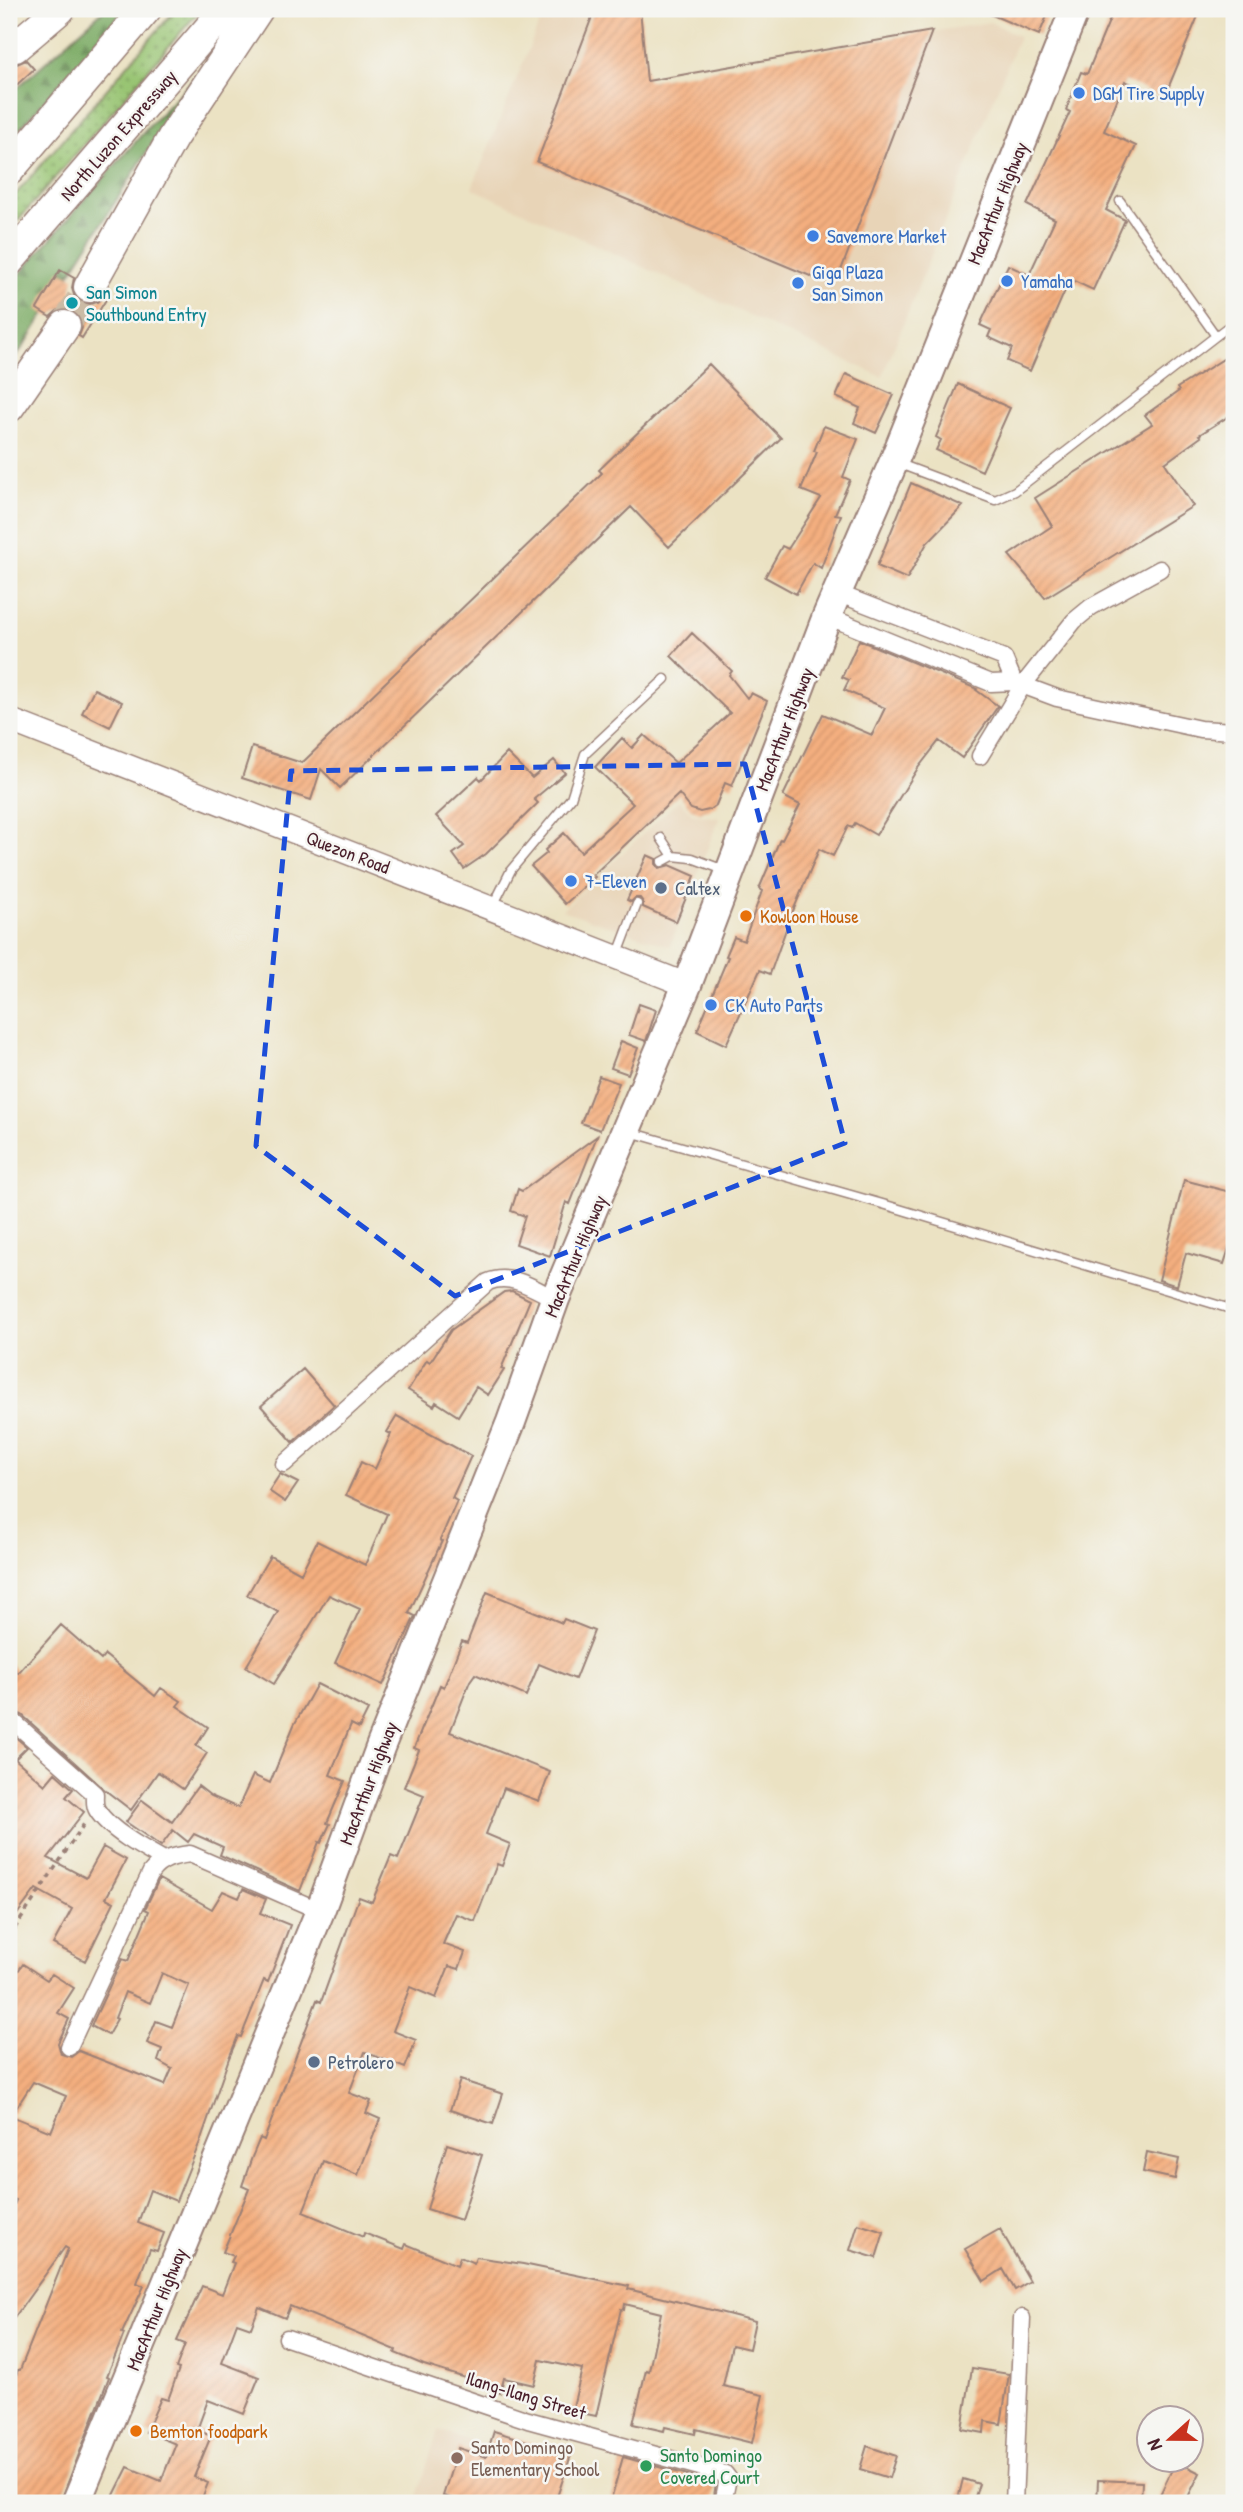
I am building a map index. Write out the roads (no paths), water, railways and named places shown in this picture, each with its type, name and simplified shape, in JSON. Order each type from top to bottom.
[{"type":"highway","points":[[15,47],[60,9]]},
{"type":"highway","points":[[9,170],[146,9]]},
{"type":"highway","name":"North Luzon Expressway","points":[[9,261],[226,9]]},
{"type":"highway","points":[[89,287],[173,137],[258,9]]},
{"type":"highway","name":"MacArthur Highway","points":[[76,2503],[320,1911],[381,1745],[511,1422],[555,1299],[687,985],[832,605],[894,461],[1075,9]]},
{"type":"highway","points":[[9,407],[65,327]]},
{"type":"main road","name":"Quezon Road","points":[[9,720],[687,985]]},
{"type":"street","points":[[980,756],[1019,684],[1074,621],[1091,607],[1160,569]]},
{"type":"street","points":[[832,605],[913,623],[1004,658],[1019,684]]},
{"type":"street","points":[[832,605],[905,648],[991,683],[1019,684],[1057,698],[1200,729],[1234,731]]},
{"type":"street","points":[[905,648],[913,623]]},
{"type":"street","points":[[945,664],[956,640]]},
{"type":"street","points":[[284,1464],[488,1282],[502,1278],[516,1280],[555,1299]]},
{"type":"street","points":[[9,1725],[15,1723],[95,1794],[95,1807],[104,1819],[139,1846],[164,1860]]},
{"type":"street","points":[[69,2047],[151,1872],[164,1860],[190,1854],[320,1911]]},
{"type":"street","points":[[1014,2503],[1023,2318]]},
{"type":"street","name":"Ilang-Ilang Street","points":[[287,2338],[528,2420],[725,2474],[728,2478],[723,2503]]},
{"type":"lane","points":[[1120,201],[1216,336]]},
{"type":"lane","points":[[894,461],[995,500],[1015,491],[1234,322]]},
{"type":"lane","points":[[491,908],[511,870],[571,798],[585,754],[665,680]]},
{"type":"lane","points":[[661,838],[673,856]]},
{"type":"lane","points":[[662,862],[673,856],[692,858],[730,873]]},
{"type":"lane","points":[[617,958],[637,904]]},
{"type":"lane","points":[[627,1132],[886,1205],[1234,1310]]},
{"type":"tunnel","points":[[65,326],[89,287]]},
{"type":"place","name":"DGM Tire Supply","points":[[1079,93]]},
{"type":"place","name":"Savemore Market","points":[[813,236]]},
{"type":"place","name":"Yamaha","points":[[1007,281]]},
{"type":"place","name":"Giga Plaza San Simon","points":[[798,283]]},
{"type":"place","name":"San Simon Southbound Entry","points":[[72,303]]},
{"type":"place","name":"7-Eleven","points":[[571,881]]},
{"type":"place","name":"Caltex","points":[[661,888]]},
{"type":"place","name":"Kowloon House","points":[[746,916]]},
{"type":"place","name":"CK Auto Parts","points":[[711,1005]]},
{"type":"place","name":"Petrolero","points":[[314,2062]]},
{"type":"place","name":"Bemton foodpark","points":[[136,2431]]},
{"type":"place","name":"Santo Domingo Elementary School","points":[[457,2458]]},
{"type":"place","name":"Santo Domingo Covered Court","points":[[646,2466]]}]
